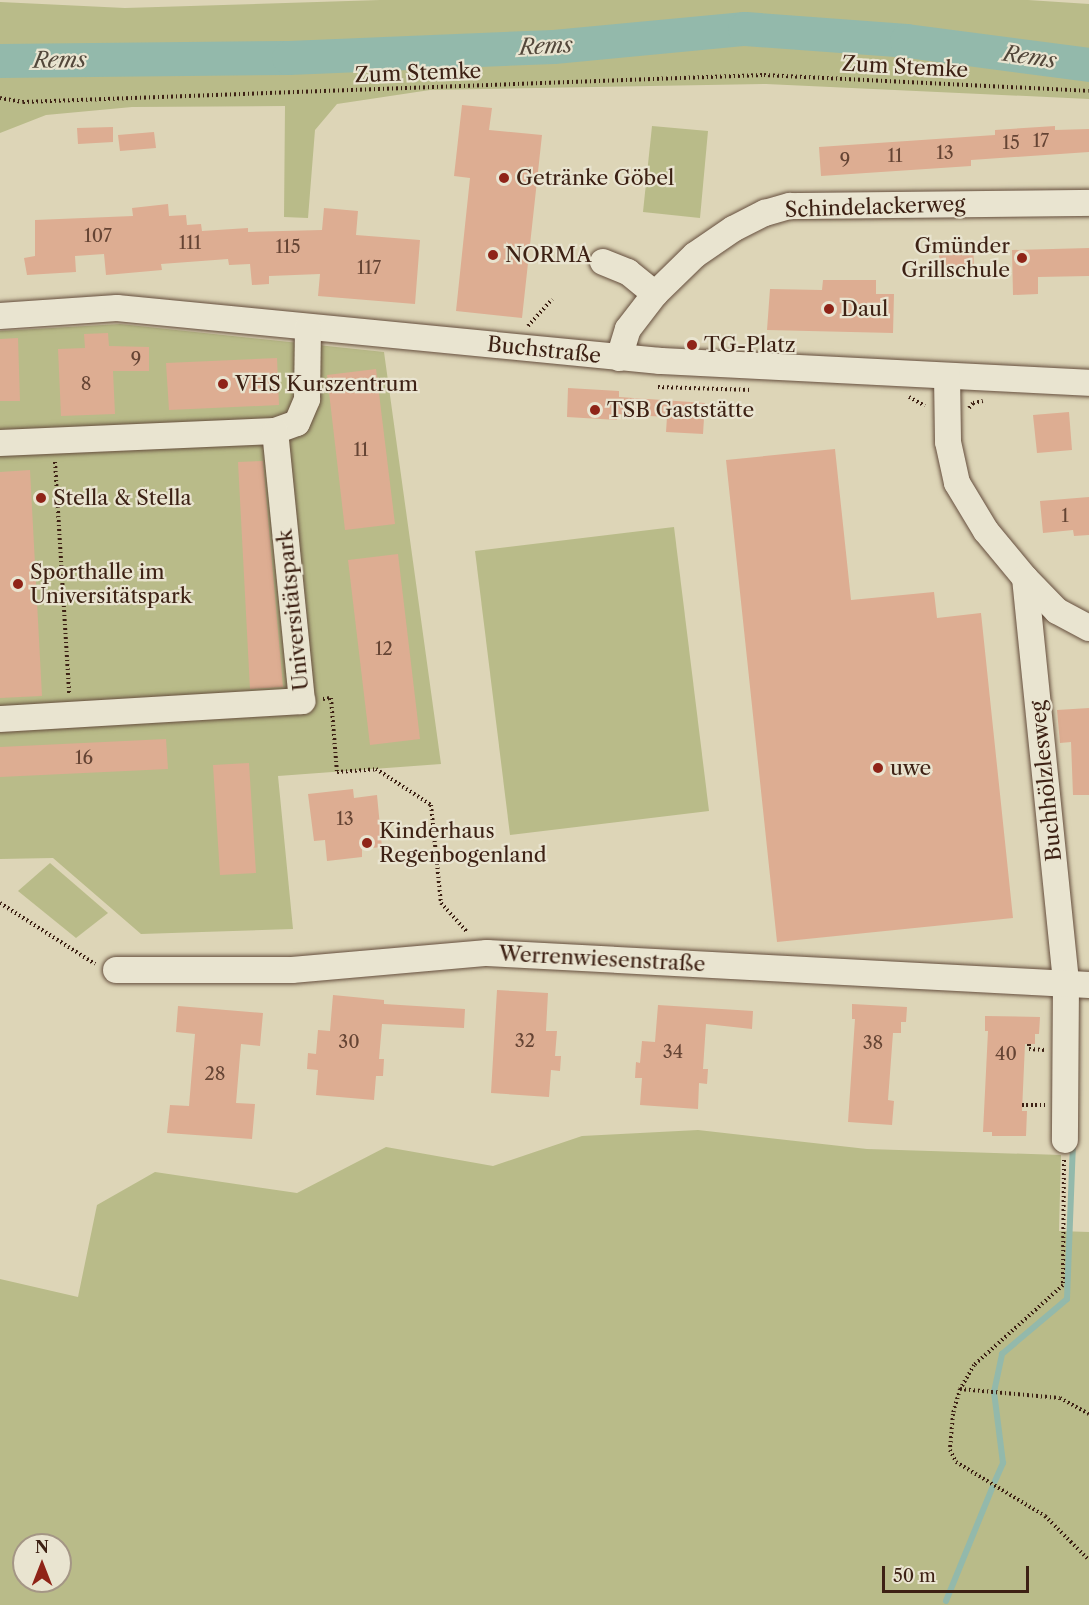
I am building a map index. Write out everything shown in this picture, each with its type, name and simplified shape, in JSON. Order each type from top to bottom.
[{"type":"street","name":"Schindelackerweg","points":[[619,358],[628,329],[655,294],[694,255],[733,229],[765,213],[790,206],[1089,203]]},
{"type":"street","points":[[603,262],[628,272],[655,294]]},
{"type":"street","name":"Buchstraße","points":[[0,315],[117,308],[619,358],[1089,383]]},
{"type":"street","points":[[0,443],[275,431],[297,423],[307,399],[308,327]]},
{"type":"street","points":[[947,376],[948,442],[957,483],[986,531],[1025,578],[1057,611],[1089,628]]},
{"type":"street","name":"Universitätspark","points":[[0,719],[302,701],[275,431]]},
{"type":"street","name":"Buchhölzlesweg","points":[[1025,578],[1078,984],[1065,1140]]},
{"type":"street","name":"Werrenwiesenstraße","points":[[116,970],[292,970],[487,953],[1078,984]]},
{"type":"path","name":"Zum Stemke","points":[[0,98],[23,102],[764,75],[1089,91]]},
{"type":"path","points":[[509,347],[552,299]]},
{"type":"path","points":[[54,441],[70,716]]},
{"type":"path","points":[[302,701],[331,699],[337,772],[376,769],[431,805],[441,903],[487,953]]},
{"type":"path","points":[[0,903],[103,969],[116,970]]},
{"type":"path","points":[[1065,1140],[1063,1284],[974,1365],[960,1389],[953,1414],[950,1450],[956,1462],[1045,1516],[1089,1560]]},
{"type":"path","points":[[960,1389],[1060,1398],[1089,1413]]},
{"type":"green space","points":[[380,0],[1028,0],[1089,4],[1089,99],[766,84],[430,90],[337,104],[315,130],[308,218],[284,217],[285,106],[132,107],[46,115],[0,133],[0,2],[125,8]]},
{"type":"green space","points":[[652,126],[708,131],[700,218],[643,212]]},
{"type":"green space","points":[[120,324],[384,352],[441,764],[278,776],[293,929],[141,934],[53,858],[0,859],[0,331]]},
{"type":"green space","points":[[674,527],[709,811],[510,835],[475,551]]},
{"type":"green space","points":[[50,863],[108,913],[76,938],[18,891]]},
{"type":"green space","points":[[698,1130],[867,1149],[1061,1155],[1059,1231],[1089,1232],[1089,1605],[0,1605],[0,1279],[78,1297],[97,1205],[155,1172],[297,1193],[386,1147],[493,1166],[582,1136]]},
{"type":"building","points":[[462,105],[492,108],[489,130],[542,135],[522,318],[456,311],[470,178],[454,176]]},
{"type":"building","points":[[1055,126],[1055,130],[1089,129],[1089,152],[971,160],[971,166],[821,176],[819,147],[995,135],[995,130]]},
{"type":"building","points":[[113,127],[113,142],[78,144],[77,128]]},
{"type":"building","points":[[154,132],[156,148],[120,151],[118,135]]},
{"type":"building","points":[[168,204],[169,216],[186,215],[187,225],[201,224],[202,231],[248,228],[248,232],[322,230],[324,208],[358,211],[356,235],[420,240],[415,304],[318,296],[320,274],[269,276],[269,284],[252,285],[250,264],[229,265],[228,259],[161,264],[162,270],[106,275],[104,254],[75,256],[76,272],[27,275],[24,258],[35,256],[35,220],[133,216],[132,208]]},
{"type":"building","points":[[939,241],[973,241],[974,268],[939,269]]},
{"type":"building","points":[[1089,248],[1089,276],[1038,277],[1038,294],[1013,295],[1012,250]]},
{"type":"building","name":"Daul","points":[[823,280],[876,280],[876,294],[894,294],[893,333],[767,330],[770,289],[822,290]]},
{"type":"building","points":[[108,333],[109,346],[149,347],[149,371],[113,371],[115,414],[61,416],[58,349],[85,348],[84,334]]},
{"type":"building","points":[[18,338],[20,401],[0,401],[0,339]]},
{"type":"building","name":"VHS Kurszentrum","points":[[277,358],[279,405],[169,410],[166,363]]},
{"type":"building","points":[[376,369],[395,524],[345,530],[327,375]]},
{"type":"building","points":[[568,388],[619,391],[619,397],[705,403],[703,434],[666,432],[667,417],[617,414],[617,420],[567,417]]},
{"type":"building","points":[[1069,412],[1072,450],[1037,453],[1033,415]]},
{"type":"building","name":"uwe","points":[[835,449],[851,600],[934,592],[937,618],[981,613],[1013,918],[777,942],[726,460]]},
{"type":"building","points":[[263,461],[283,687],[250,689],[238,462]]},
{"type":"building","name":"Sporthalle im Universitätspark","points":[[30,470],[42,696],[0,698],[0,472]]},
{"type":"building","points":[[1089,497],[1089,535],[1074,536],[1073,530],[1043,533],[1040,501]]},
{"type":"building","points":[[398,554],[420,739],[370,745],[348,560]]},
{"type":"building","points":[[1089,708],[1089,795],[1073,795],[1071,742],[1060,743],[1057,710]]},
{"type":"building","points":[[166,739],[168,769],[0,777],[0,747]]},
{"type":"building","points":[[249,763],[256,873],[220,875],[213,765]]},
{"type":"building","name":"Kinderhaus Regenbogenland","points":[[353,789],[354,798],[377,795],[382,847],[362,849],[362,857],[327,861],[325,840],[314,841],[308,794]]},
{"type":"building","points":[[497,990],[548,993],[546,1031],[557,1031],[555,1056],[561,1056],[560,1071],[551,1070],[549,1097],[491,1093]]},
{"type":"building","points":[[333,995],[384,1000],[384,1004],[465,1009],[464,1028],[382,1024],[379,1059],[384,1059],[383,1076],[376,1076],[374,1100],[316,1095],[318,1070],[307,1069],[308,1053],[316,1054],[318,1030],[330,1031]]},
{"type":"building","points":[[852,1004],[907,1007],[906,1022],[901,1022],[901,1033],[893,1033],[888,1100],[894,1101],[892,1125],[848,1122],[855,1019],[852,1019]]},
{"type":"building","points":[[658,1005],[753,1011],[752,1029],[706,1024],[703,1069],[708,1069],[707,1084],[699,1083],[698,1109],[640,1105],[642,1078],[635,1078],[636,1062],[640,1063],[642,1041],[655,1042]]},
{"type":"building","points":[[178,1006],[263,1013],[260,1046],[241,1044],[236,1103],[255,1104],[252,1139],[167,1133],[170,1105],[189,1106],[195,1034],[176,1032]]},
{"type":"building","points":[[985,1016],[1040,1017],[1039,1034],[1035,1034],[1035,1044],[1025,1044],[1022,1111],[1027,1111],[1026,1136],[992,1136],[992,1132],[983,1132],[988,1031],[985,1031]]},
{"type":"waterway","name":"Rems","points":[[0,61],[289,58],[554,47],[745,29],[907,41],[1089,65]]},
{"type":"waterway","points":[[995,1481],[1003,1463],[994,1392],[1002,1354],[1067,1299],[1073,1143]]},
{"type":"waterway","points":[[946,1601],[992,1488]]},
{"type":"place","name":"Getränke Göbel","points":[[504,178]]},
{"type":"place","name":"NORMA","points":[[493,255]]},
{"type":"place","name":"Gmünder Grillschule","points":[[1022,258]]},
{"type":"place","name":"Daul","points":[[829,309]]},
{"type":"place","name":"TG-Platz","points":[[692,345]]},
{"type":"place","name":"VHS Kurszentrum","points":[[223,384]]},
{"type":"place","name":"TSB Gaststätte","points":[[595,410]]},
{"type":"place","name":"Stella & Stella","points":[[41,498]]},
{"type":"place","name":"Sporthalle im Universitätspark","points":[[18,584]]},
{"type":"place","name":"uwe","points":[[878,768]]},
{"type":"place","name":"Kinderhaus Regenbogenland","points":[[367,843]]}]
